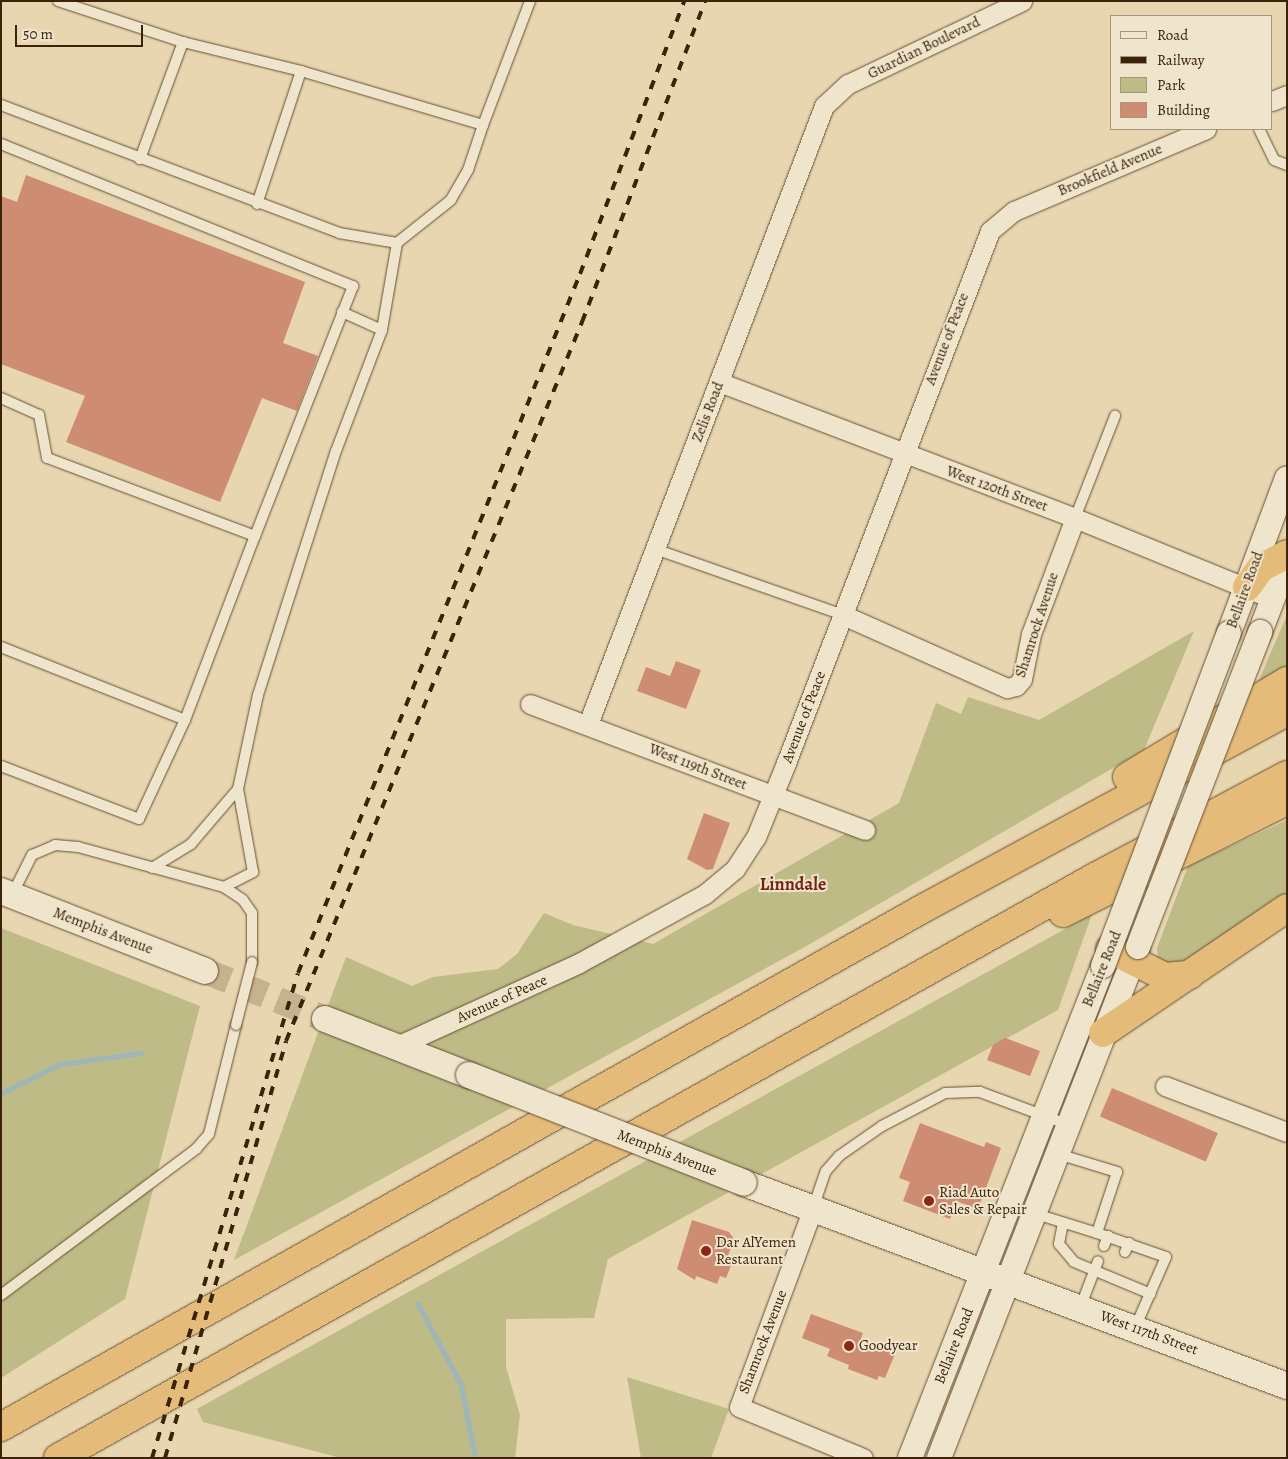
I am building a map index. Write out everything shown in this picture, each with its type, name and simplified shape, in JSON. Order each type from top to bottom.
[{"type":"highway","points":[[1246,587],[1261,568],[1287,554]]},
{"type":"highway","points":[[924,908],[1128,776],[1287,681]]},
{"type":"highway","points":[[1,1427],[924,908],[1287,712]]},
{"type":"highway","points":[[58,1458],[933,969],[1287,775]]},
{"type":"highway","points":[[933,969],[1119,888],[1287,800]]},
{"type":"highway","points":[[1103,1033],[1287,908]]},
{"type":"highway","points":[[1106,957],[1136,954],[1165,977],[1190,975]]},
{"type":"main road","name":"Memphis Avenue","points":[[6,893],[205,971]]},
{"type":"main road","name":"Memphis Avenue","points":[[325,1019],[744,1183],[1010,1283]]},
{"type":"main road","name":"West 117th Street","points":[[1010,1283],[1287,1386]]},
{"type":"street","name":"Guardian Boulevard","points":[[829,100],[848,84],[1022,1]]},
{"type":"street","points":[[1273,101],[1287,94]]},
{"type":"street","name":"Zelis Road","points":[[588,724],[829,100]]},
{"type":"street","name":"Brookfield Avenue","points":[[1014,211],[1204,130]]},
{"type":"street","name":"Avenue of Peace","points":[[395,1047],[552,976],[705,894],[742,861],[773,796],[987,236],[998,220],[1014,211]]},
{"type":"street","name":"West 120th Street","points":[[719,382],[1075,518],[1273,599]]},
{"type":"street","name":"Bellaire Road","points":[[910,1458],[1045,1116],[1287,478]]},
{"type":"street","name":"Shamrock Avenue","points":[[843,615],[1007,688],[1016,686],[1022,680],[1031,634],[1075,518]]},
{"type":"street","name":"Bellaire Road","points":[[939,1458],[1010,1283],[1103,1033],[1136,954],[1287,562]]},
{"type":"street","name":"West 119th Street","points":[[530,704],[588,724],[865,830]]},
{"type":"street","points":[[1165,1086],[1287,1132]]},
{"type":"street","name":"Shamrock Avenue","points":[[813,1208],[739,1406],[863,1458]]},
{"type":"lane","points":[[59,1],[183,42],[301,71],[483,125]]},
{"type":"lane","points":[[224,887],[253,872],[238,789],[258,696],[336,451],[382,330],[398,243],[451,200],[468,170],[530,1]]},
{"type":"lane","points":[[140,159],[183,42]]},
{"type":"lane","points":[[257,204],[301,71]]},
{"type":"lane","points":[[1,105],[257,204],[339,233],[398,243]]},
{"type":"lane","points":[[1259,130],[1274,160],[1287,165]]},
{"type":"lane","points":[[1,144],[353,286],[254,536],[185,720],[139,818],[1,766]]},
{"type":"lane","points":[[342,312],[382,330]]},
{"type":"lane","points":[[1,398],[39,415],[47,458],[254,536]]},
{"type":"lane","name":"Shamrock Avenue","points":[[1075,518],[1115,416]]},
{"type":"lane","points":[[655,549],[843,615]]},
{"type":"lane","points":[[1,647],[185,720]]},
{"type":"lane","points":[[152,868],[192,844],[238,789]]},
{"type":"lane","points":[[1,1295],[202,1142],[209,1134],[252,962],[252,913],[243,900],[224,887],[78,847],[55,845],[32,855],[6,893]]},
{"type":"lane","points":[[813,1208],[826,1171],[839,1156],[882,1126],[934,1097],[955,1090],[972,1090],[1069,1125]]},
{"type":"lane","points":[[1058,1154],[1117,1172],[1097,1233]]},
{"type":"lane","points":[[1036,1214],[1097,1233],[1106,1241],[1142,1253],[1166,1257],[1135,1328]]},
{"type":"lane","points":[[1063,1223],[1059,1244],[1074,1262],[1094,1271],[1116,1275],[1129,1285],[1151,1294]]},
{"type":"lane","points":[[1080,1308],[1098,1261]]},
{"type":"lane","points":[[1129,1285],[1133,1274]]},
{"type":"green space","points":[[1287,615],[1287,669],[1256,687]]},
{"type":"green space","points":[[1194,631],[1144,750],[810,944],[234,1260],[346,957],[412,986],[433,977],[498,969],[517,954],[544,913],[573,925],[653,944],[899,803],[936,703],[961,714],[968,697],[1039,720]]},
{"type":"green space","points":[[1287,820],[1287,898],[1174,969],[1158,960],[1157,948],[1188,866]]},
{"type":"green space","points":[[1092,914],[1058,1010],[608,1259],[594,1318],[506,1319],[506,1367],[520,1415],[515,1458],[341,1458],[203,1422],[197,1409]]},
{"type":"green space","points":[[1,928],[200,1006],[125,1299],[1,1378]]},
{"type":"green space","points":[[627,1377],[729,1409],[711,1458],[641,1458]]},
{"type":"building","points":[[26,175],[305,282],[283,343],[318,356],[297,411],[262,398],[220,502],[66,442],[85,396],[1,364],[1,196],[17,202]]},
{"type":"building","points":[[676,661],[701,670],[686,709],[637,691],[646,667],[670,676]]},
{"type":"building","points":[[704,813],[730,823],[713,869],[707,870],[687,859]]},
{"type":"building","points":[[1005,1038],[1040,1051],[1030,1076],[987,1060],[993,1045]]},
{"type":"building","points":[[1112,1088],[1218,1133],[1206,1161],[1100,1117]]},
{"type":"building","points":[[920,1123],[984,1147],[986,1142],[1001,1148],[978,1209],[956,1201],[950,1219],[903,1201],[910,1182],[899,1178]]},
{"type":"building","points":[[692,1220],[729,1232],[734,1239],[726,1261],[732,1263],[726,1278],[720,1276],[717,1284],[696,1276],[695,1280],[677,1269]]},
{"type":"building","points":[[811,1314],[863,1333],[860,1341],[895,1354],[885,1378],[879,1376],[877,1380],[848,1369],[849,1365],[827,1356],[830,1349],[802,1338]]},
{"type":"waterway","points":[[1,1093],[60,1064],[141,1053]]},
{"type":"waterway","points":[[418,1304],[461,1385],[475,1458]]},
{"type":"tunnel","points":[[205,971],[325,1019]]},
{"type":"railway","points":[[152,1458],[298,973],[580,274],[684,1]]},
{"type":"railway","points":[[165,1458],[286,1041],[582,322],[705,1]]},
{"type":"place","name":"Riad Auto Sales & Repair","points":[[929,1201]]},
{"type":"place","name":"Dar AlYemen Restaurant","points":[[706,1251]]},
{"type":"place","name":"Goodyear","points":[[849,1346]]},
{"type":"district","name":"Linndale","points":[[793,884]]}]
